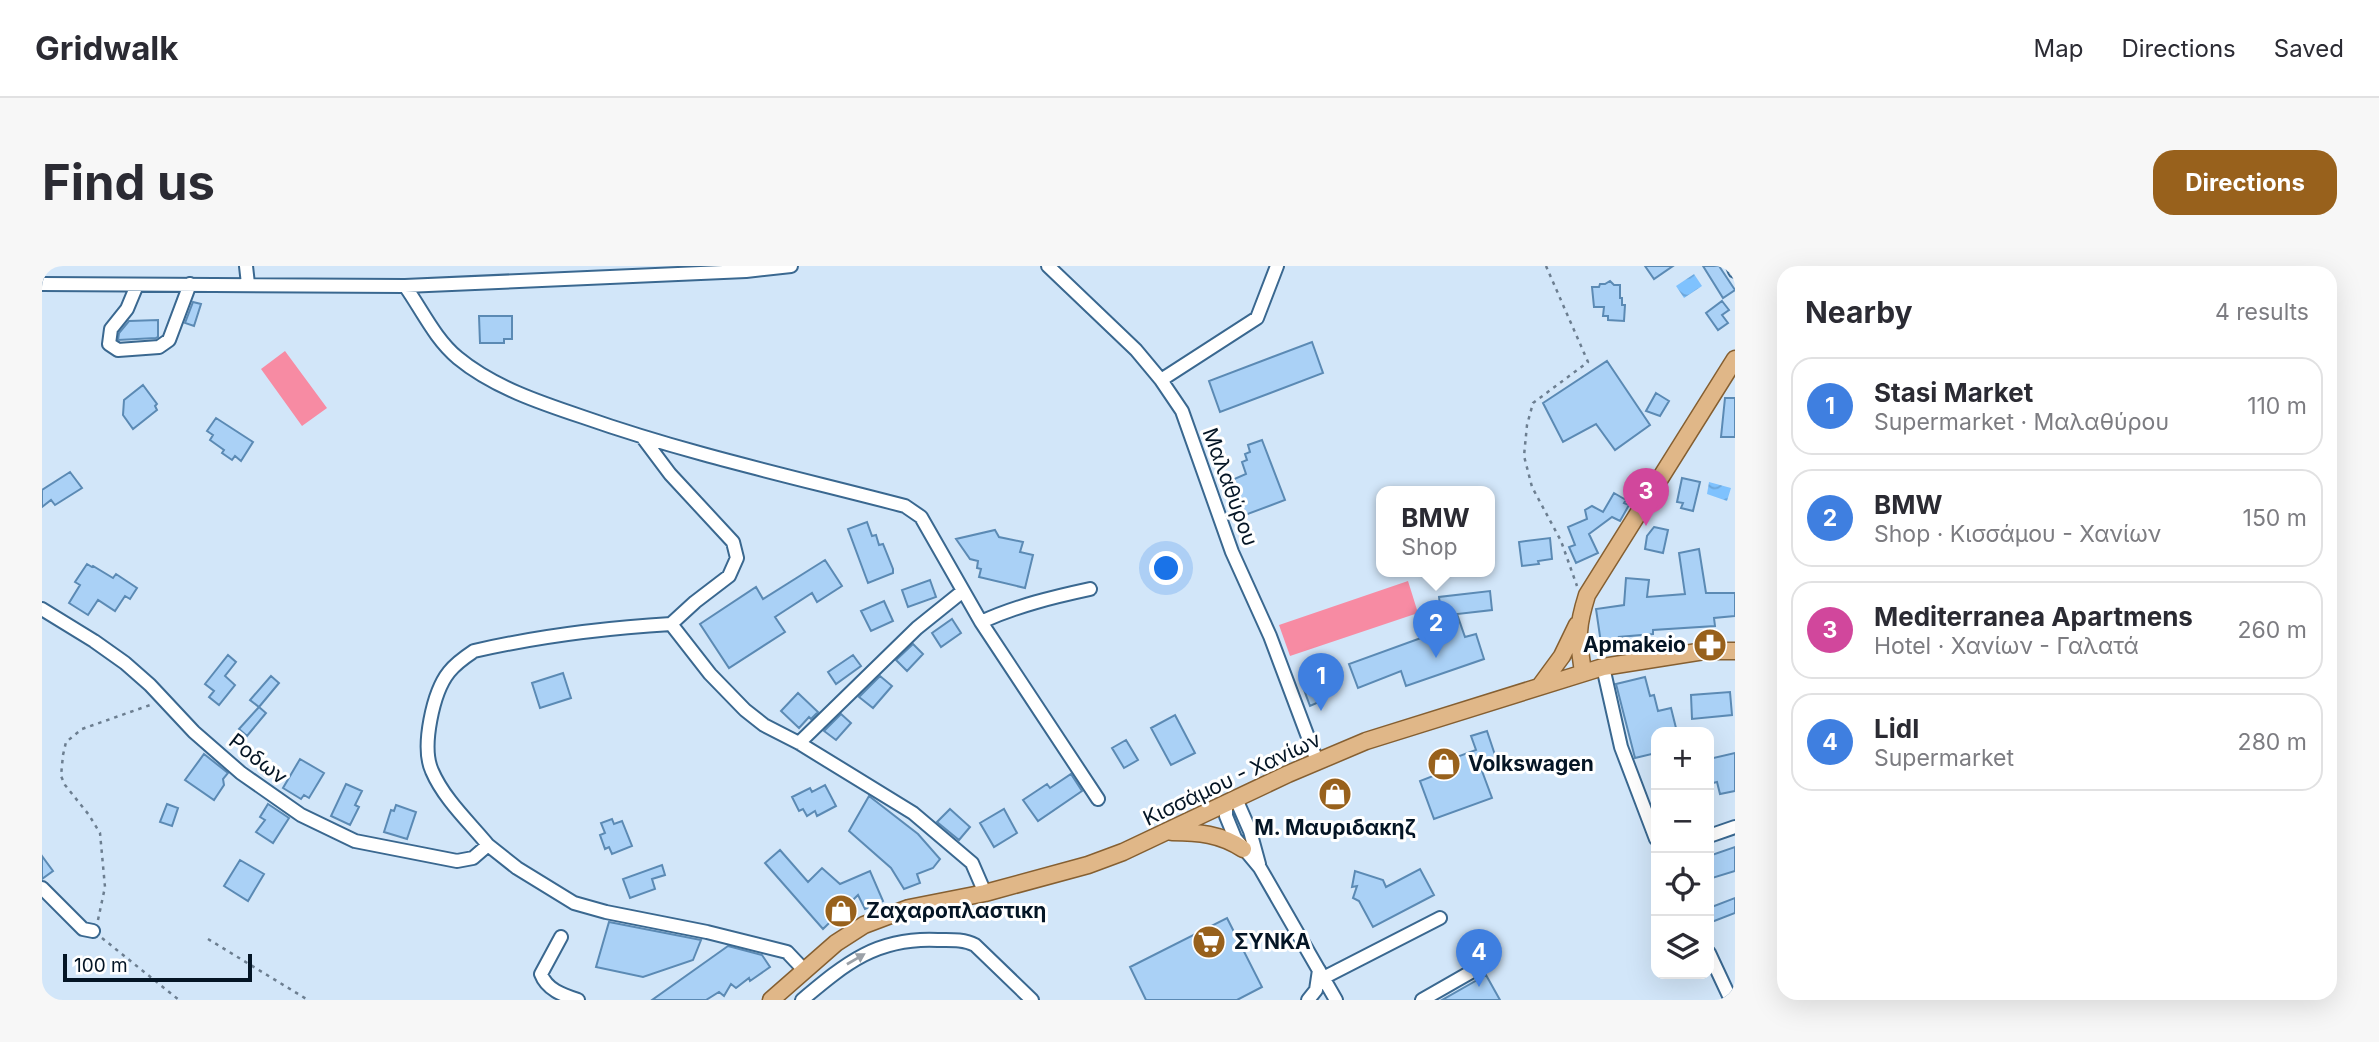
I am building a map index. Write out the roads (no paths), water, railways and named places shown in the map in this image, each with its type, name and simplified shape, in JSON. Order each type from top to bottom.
[{"type":"main road","points":[[1540,686],[1562,656],[1578,623],[1587,595],[1735,359]]},
{"type":"main road","points":[[1578,623],[1577,635],[1583,672]]},
{"type":"main road","name":"Κισσάμου - Χανίων","points":[[771,1000],[836,943],[864,925],[909,908],[985,892],[1088,865],[1366,741],[1603,667],[1704,651],[1735,650]]},
{"type":"main road","points":[[1169,831],[1214,835],[1248,846]]},
{"type":"street","points":[[246,266],[248,284]]},
{"type":"street","points":[[42,284],[405,286],[746,271],[791,266]]},
{"type":"street","name":"Μαλαθύρου","points":[[1048,266],[1136,350],[1182,411],[1232,552],[1270,636],[1317,761]]},
{"type":"street","points":[[1161,380],[1257,318],[1277,266]]},
{"type":"street","points":[[1733,266],[1735,271]]},
{"type":"street","points":[[137,285],[127,309],[111,329],[109,344],[118,350],[159,347],[169,340],[190,284]]},
{"type":"street","points":[[405,286],[438,337],[459,359],[495,381],[549,405],[643,438],[905,506],[921,517],[981,622],[1098,799]]},
{"type":"street","points":[[643,438],[670,474],[733,542],[737,558],[729,576],[671,624],[618,627],[495,646],[474,651],[464,657],[448,674],[433,712],[427,752],[431,769],[439,784],[487,846],[517,868],[575,903],[787,952],[804,971]]},
{"type":"street","points":[[981,622],[1002,612],[1090,589]]},
{"type":"street","points":[[799,743],[917,628],[963,591]]},
{"type":"street","name":"Ροδων","points":[[42,609],[125,663],[194,732],[241,773],[301,815],[355,841],[457,861],[473,858],[487,846]]},
{"type":"street","points":[[671,624],[710,674],[745,710],[764,725],[799,743],[913,813],[972,863],[985,892]]},
{"type":"street","points":[[1603,667],[1620,747],[1651,826]]},
{"type":"street","points":[[1231,801],[1229,826],[1248,846],[1336,1000]]},
{"type":"street","points":[[1714,834],[1735,827]]},
{"type":"street","points":[[42,888],[83,929],[93,931]]},
{"type":"street","points":[[1308,1000],[1316,990],[1321,974],[1440,918]]},
{"type":"street","points":[[561,937],[541,974],[544,984],[560,994],[578,1000]]},
{"type":"street","points":[[802,1000],[837,970],[860,955],[904,940],[969,941],[1032,1000]]},
{"type":"street","points":[[1422,1000],[1485,964]]},
{"type":"street","points":[[1714,964],[1731,1000]]},
{"type":"street","points":[[1720,978],[1735,973]]},
{"type":"water","points":[[1694,274],[1702,286],[1684,298],[1676,286]]},
{"type":"water","points":[[1709,482],[1731,488],[1727,501],[1707,494]]},
{"type":"place","name":"Mediterranea Apartmens","points":[[1646,526]]},
{"type":"place","name":"Apmakeio","points":[[1710,645]]},
{"type":"place","name":"BMW","points":[[1436,658]]},
{"type":"place","name":"Stasi Market","points":[[1321,711]]},
{"type":"place","name":"Volkswagen","points":[[1444,764]]},
{"type":"place","name":"Μ. Μαυριδακηζ","points":[[1335,794]]},
{"type":"place","name":"Ζαχαροπλαστικη","points":[[841,911]]},
{"type":"place","name":"ΣΥΝΚΑ","points":[[1209,942]]},
{"type":"place","name":"Lidl","points":[[1479,987]]}]
